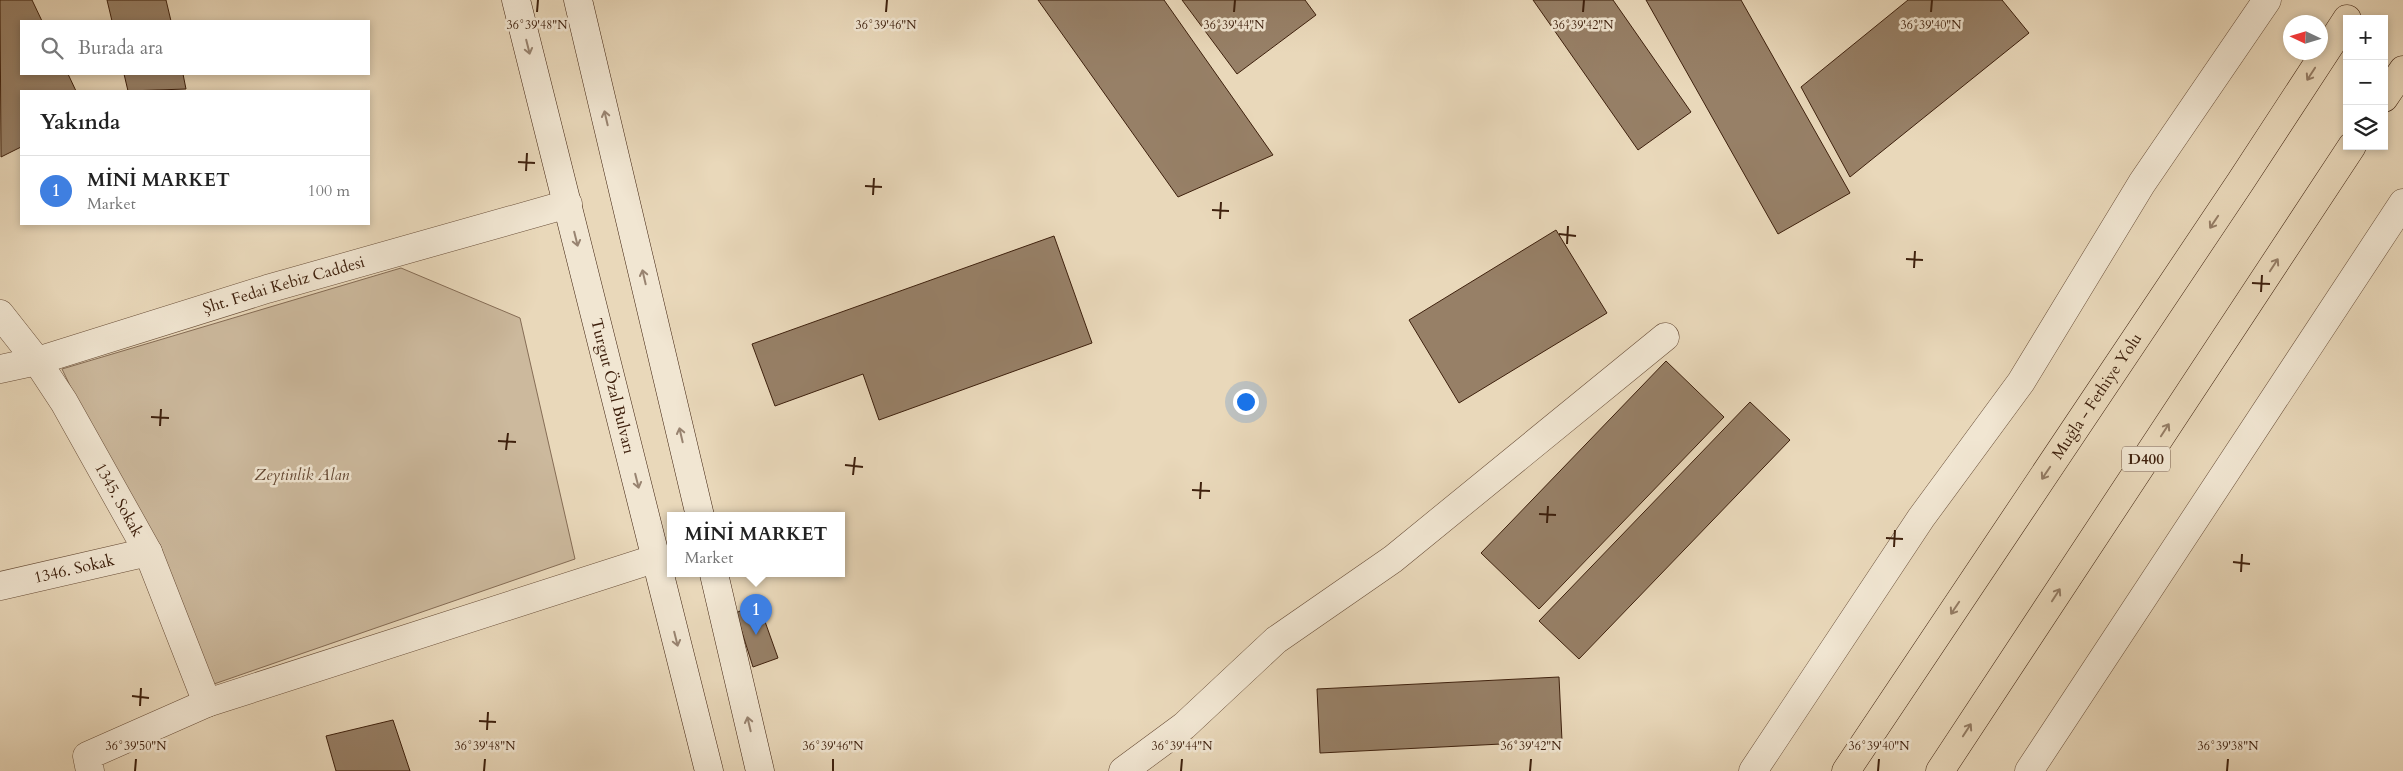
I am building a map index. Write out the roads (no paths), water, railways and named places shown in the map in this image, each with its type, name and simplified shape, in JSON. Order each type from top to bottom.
[{"type":"highway","name":"Muğla - Fethiye Yolu","points":[[2350,15],[2359,0]]},
{"type":"highway","name":"Muğla - Fethiye Yolu","points":[[1846,771],[2236,189],[2343,25]]},
{"type":"highway","points":[[2388,92],[2403,70]]},
{"type":"highway","name":"D400","points":[[1940,771],[2349,150]]},
{"type":"street","name":"Turgut Özal Bulvarı","points":[[516,0],[709,771]]},
{"type":"street","points":[[578,0],[699,512]]},
{"type":"street","points":[[1753,771],[1921,518],[2020,382],[2142,183],[2267,0]]},
{"type":"street","points":[[2028,771],[2403,203]]},
{"type":"street","name":"Şht. Fedai Kebiz Caddesi","points":[[0,369],[37,361],[267,289],[568,204]]},
{"type":"street","name":"1345. Sokak","points":[[0,314],[37,361],[64,402],[148,552],[207,703]]},
{"type":"street","points":[[1123,771],[1184,726],[1276,640],[1393,559],[1665,337]]},
{"type":"street","name":"1346. Sokak","points":[[0,586],[148,552]]},
{"type":"street","points":[[90,771],[87,756],[207,703],[657,558]]},
{"type":"street","points":[[715,577],[760,771]]},
{"type":"place","name":"MİNİ MARKET","points":[[756,635]]},
{"type":"park label","name":"Zeytinlik Alan","points":[[302,475]]}]
